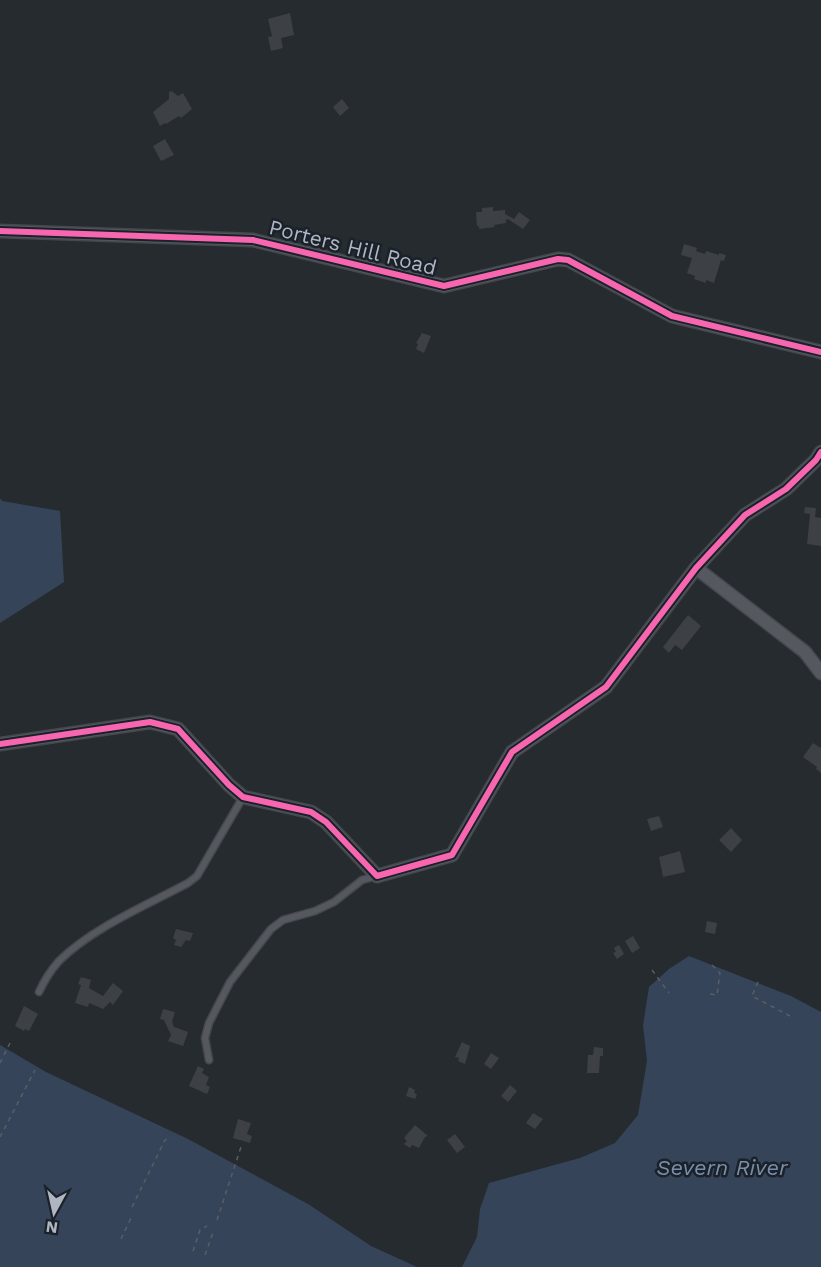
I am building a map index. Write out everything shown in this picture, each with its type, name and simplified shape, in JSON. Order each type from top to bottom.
[{"type":"street","name":"Porters Hill Road","points":[[0,231],[253,240],[444,286],[558,259],[568,260],[672,316],[821,352]]},
{"type":"street","points":[[0,744],[150,722],[178,729],[229,785],[243,797],[311,812],[326,822],[377,876],[452,855],[512,752],[606,687],[696,568],[745,515],[786,489],[816,460],[821,452]]},
{"type":"street","points":[[696,568],[805,652],[821,673]]},
{"type":"lane","points":[[39,992],[57,963],[73,949],[197,876],[243,797]]},
{"type":"lane","points":[[209,1060],[205,1038],[208,1023],[230,982],[275,924],[293,916],[315,911],[334,902],[362,880],[377,876]]},
{"type":"path","points":[[710,994],[717,995],[720,973],[712,965]]},
{"type":"path","points":[[652,970],[669,993]]},
{"type":"path","points":[[758,982],[752,996],[790,1016]]},
{"type":"path","points":[[0,1063],[10,1043]]},
{"type":"path","points":[[0,1137],[35,1070]]},
{"type":"path","points":[[132,1207],[165,1140],[171,1137]]},
{"type":"path","points":[[217,1220],[242,1144]]},
{"type":"path","points":[[121,1239],[131,1218]]},
{"type":"path","points":[[193,1251],[200,1230],[207,1226]]},
{"type":"path","points":[[205,1255],[214,1230]]},
{"type":"water","points":[[0,498],[2,501],[60,511],[64,582],[0,623]]},
{"type":"water","name":"Severn River","points":[[689,956],[791,996],[821,1012],[821,1267],[462,1267],[477,1237],[480,1209],[489,1183],[580,1158],[615,1143],[638,1115],[647,1061],[643,1025],[649,987],[669,969]]},
{"type":"water","points":[[0,1045],[46,1072],[188,1139],[308,1204],[371,1246],[417,1267],[0,1267]]},
{"type":"building","points":[[290,13],[294,35],[281,38],[283,48],[271,51],[268,37],[272,36],[268,19]]},
{"type":"building","points":[[172,91],[178,96],[183,93],[192,109],[181,118],[179,116],[160,126],[153,112],[169,99],[169,92]]},
{"type":"building","points":[[342,99],[349,108],[340,116],[333,107]]},
{"type":"building","points":[[165,139],[174,155],[161,161],[153,146]]},
{"type":"building","points":[[493,207],[493,211],[505,210],[505,214],[514,219],[519,212],[530,220],[523,229],[508,219],[506,223],[494,225],[495,227],[479,229],[476,212],[482,212],[482,208]]},
{"type":"building","points":[[684,244],[697,248],[696,251],[705,254],[706,251],[726,255],[724,261],[721,260],[714,283],[694,279],[695,276],[687,273],[692,258],[681,255]]},
{"type":"building","points":[[422,333],[431,336],[424,353],[416,349],[418,344],[416,343]]},
{"type":"building","points":[[805,507],[816,508],[815,517],[821,518],[821,546],[807,544],[810,514],[804,513]]},
{"type":"building","points":[[688,615],[701,626],[682,650],[675,645],[669,653],[663,647]]},
{"type":"building","points":[[813,743],[821,748],[821,773],[816,769],[817,767],[803,757]]},
{"type":"building","points":[[659,816],[663,827],[651,831],[647,819]]},
{"type":"building","points":[[731,828],[742,840],[731,852],[719,840]]},
{"type":"building","points":[[680,851],[685,872],[663,877],[659,857]]},
{"type":"building","points":[[707,921],[717,923],[715,934],[705,932]]},
{"type":"building","points":[[176,929],[193,933],[190,941],[186,940],[181,947],[174,945],[176,940],[173,938]]},
{"type":"building","points":[[633,936],[640,948],[632,953],[625,941]]},
{"type":"building","points":[[619,945],[624,954],[617,959],[613,953],[616,952],[614,948]]},
{"type":"building","points":[[81,977],[91,980],[89,988],[103,996],[113,983],[123,991],[113,1005],[110,1002],[103,1009],[89,1003],[88,1007],[75,1003]]},
{"type":"building","points":[[24,1006],[38,1014],[29,1031],[15,1026]]},
{"type":"building","points":[[163,1009],[175,1012],[172,1022],[174,1027],[188,1032],[183,1046],[168,1041],[171,1035],[164,1020],[160,1019]]},
{"type":"building","points":[[462,1042],[470,1046],[465,1064],[455,1057]]},
{"type":"building","points":[[594,1047],[603,1048],[599,1073],[587,1073],[588,1055],[593,1055]]},
{"type":"building","points":[[491,1053],[499,1058],[491,1069],[484,1064]]},
{"type":"building","points":[[198,1066],[204,1069],[202,1073],[209,1077],[206,1085],[210,1087],[207,1094],[189,1086]]},
{"type":"building","points":[[510,1085],[517,1091],[508,1102],[501,1096]]},
{"type":"building","points":[[409,1087],[417,1094],[415,1099],[406,1096]]},
{"type":"building","points":[[533,1113],[543,1119],[535,1129],[526,1123]]},
{"type":"building","points":[[238,1119],[251,1123],[247,1134],[252,1136],[250,1143],[233,1138]]},
{"type":"building","points":[[415,1125],[428,1136],[419,1148],[412,1145],[410,1148],[404,1144],[407,1141],[404,1138]]},
{"type":"building","points":[[455,1134],[465,1147],[457,1153],[447,1140]]},
{"type":"cycle path","points":[[0,231],[253,240],[444,286],[558,259],[568,260],[672,316],[821,352]]},
{"type":"cycle path","points":[[0,744],[150,722],[178,729],[229,785],[243,797],[311,812],[326,822],[377,876],[452,855],[512,752],[606,687],[696,568],[745,515],[786,489],[816,460],[821,452]]}]
